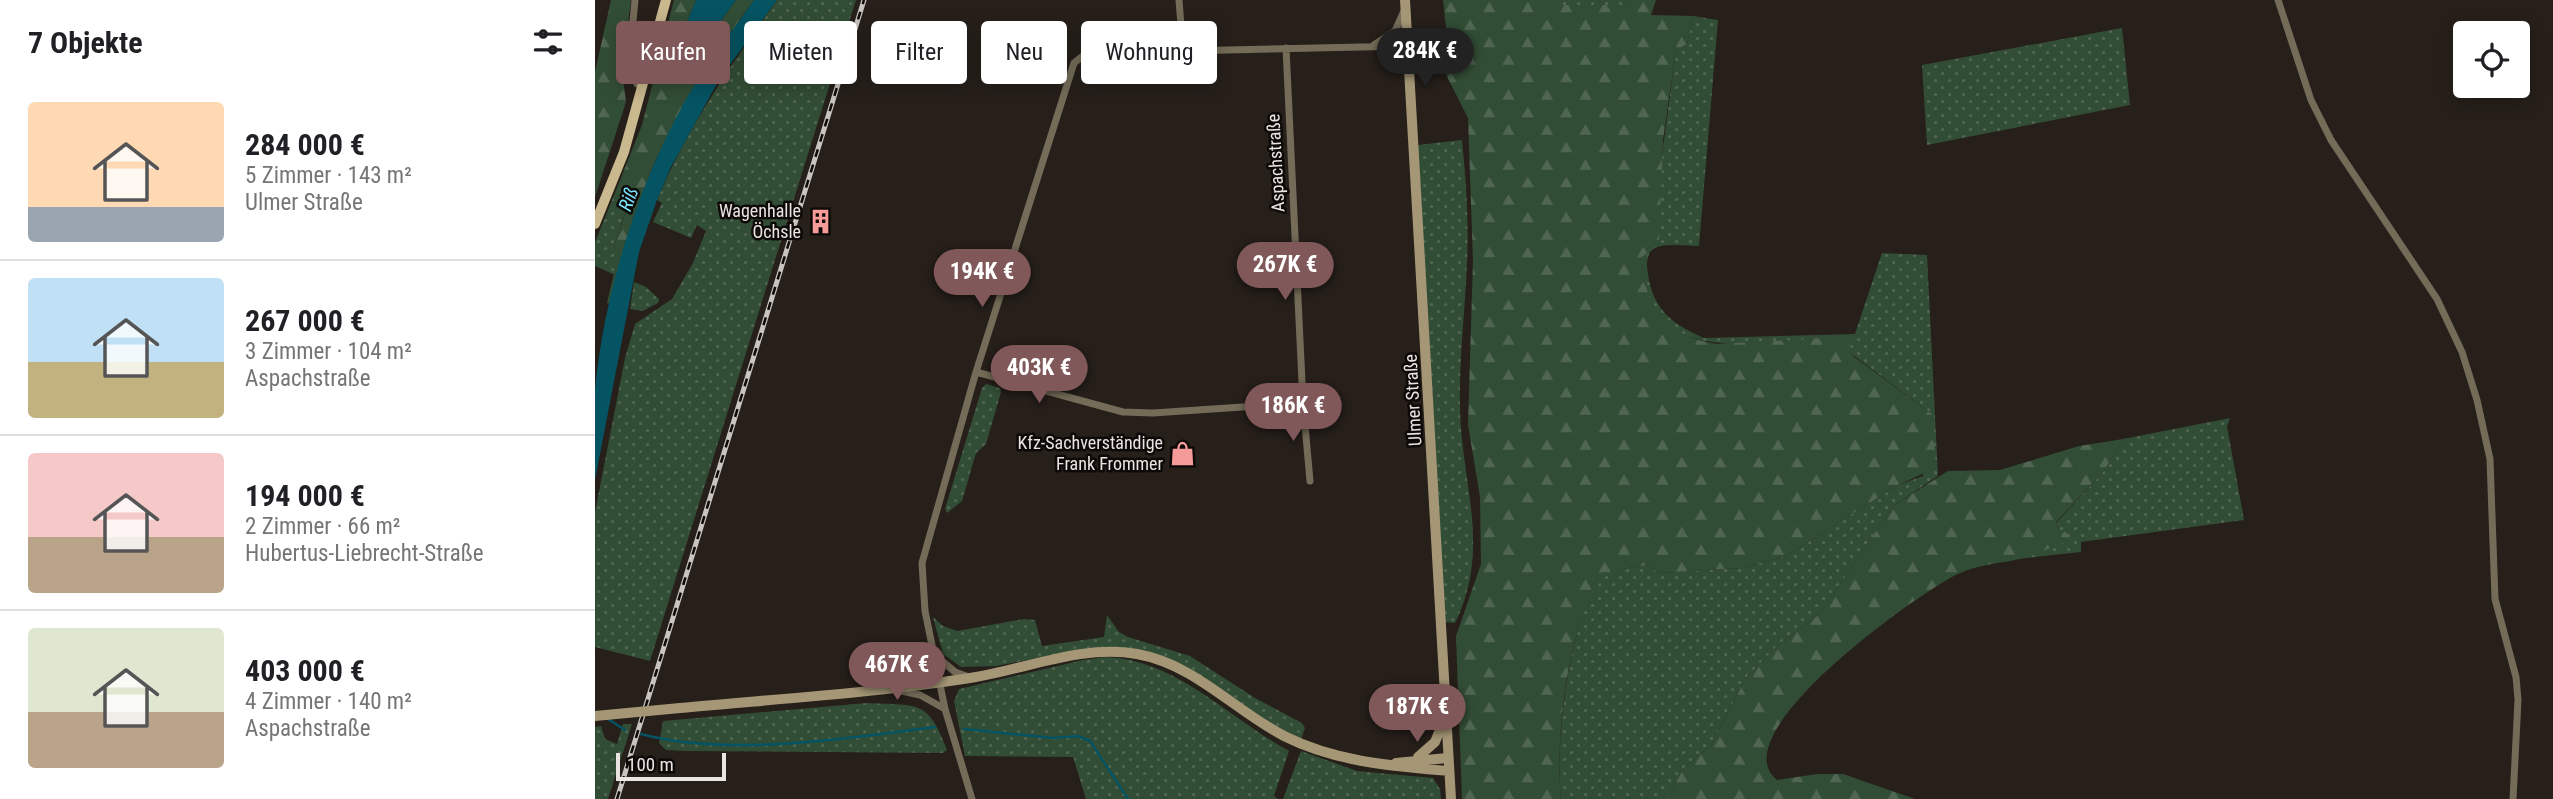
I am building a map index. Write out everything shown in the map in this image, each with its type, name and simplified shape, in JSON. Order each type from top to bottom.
[{"type":"main road","points":[[595,224],[624,152],[666,0]]},
{"type":"main road","name":"Ulmer Straße","points":[[1405,3],[1440,591],[1444,718],[1451,799]]},
{"type":"main road","points":[[595,716],[940,682],[973,678],[1088,653],[1136,653],[1188,673],[1263,723],[1311,748],[1344,758],[1448,771]]},
{"type":"main road","points":[[1414,760],[1426,753],[1435,742],[1444,718]]},
{"type":"main road","points":[[1389,764],[1447,758]]},
{"type":"street","points":[[635,0],[629,64],[637,84],[642,86]]},
{"type":"street","points":[[1179,0],[1181,21]]},
{"type":"street","points":[[2278,0],[2311,100],[2332,140],[2437,299],[2462,352],[2477,400],[2490,459],[2495,599],[2516,677],[2518,700],[2513,799]]},
{"type":"street","points":[[1370,47],[1395,31],[1405,3]]},
{"type":"street","points":[[1217,50],[1408,46]]},
{"type":"street","name":"Aspachstraße","points":[[1286,48],[1303,403],[1310,481]]},
{"type":"street","points":[[972,799],[945,709],[925,611],[922,563],[976,372],[1074,63],[1081,57]]},
{"type":"street","points":[[976,372],[1123,412],[1153,413],[1303,403]]},
{"type":"street","points":[[934,653],[954,672],[973,678]]},
{"type":"street","points":[[886,688],[920,695],[945,709]]},
{"type":"green space","points":[[611,0],[631,0],[628,21],[616,21],[616,84],[624,84],[626,102],[595,197],[595,72]]},
{"type":"green space","points":[[674,0],[696,0],[687,21],[669,21]]},
{"type":"green space","points":[[736,0],[754,0],[730,34],[730,21],[721,21]]},
{"type":"green space","points":[[777,0],[856,0],[849,21],[762,21]]},
{"type":"green space","points":[[1443,0],[1562,0],[1562,5],[1626,5],[1627,0],[1656,0],[1651,15],[1693,16],[1687,44],[1676,50],[1663,140],[1659,244],[1642,257],[1647,291],[1653,304],[1671,326],[1699,340],[1717,344],[1848,337],[1853,356],[1932,414],[1936,468],[1898,485],[1786,556],[1741,568],[1657,573],[1651,565],[1611,573],[1601,581],[1589,600],[1580,625],[1566,686],[1560,748],[1561,799],[1462,799],[1456,636],[1481,564],[1480,497],[1468,425],[1473,260],[1468,118],[1432,47],[1447,37]]},
{"type":"green space","points":[[1562,0],[1627,0],[1626,5],[1562,5]]},
{"type":"green space","points":[[1693,16],[1718,20],[1699,246],[1665,246],[1651,251],[1647,267],[1649,281],[1658,303],[1664,312],[1681,326],[1704,338],[1855,334],[1882,253],[1927,255],[1938,476],[1893,506],[1820,614],[1778,645],[1746,678],[1711,745],[1684,768],[1666,799],[1561,799],[1562,718],[1572,654],[1590,599],[1605,576],[1624,569],[1651,565],[1657,573],[1741,568],[1786,556],[1898,485],[1923,476],[1932,414],[1853,355],[1849,348],[1737,344],[1695,338],[1677,331],[1663,321],[1652,305],[1645,284],[1642,257],[1650,248],[1676,49],[1687,44]]},
{"type":"green space","points":[[2122,28],[2130,105],[1927,145],[1922,65]]},
{"type":"green space","points":[[744,48],[744,84],[830,84],[650,661],[595,647],[595,512],[625,358],[635,324],[672,299],[693,263],[706,231],[697,225],[691,238],[653,222],[662,203],[657,200],[696,121],[719,84],[730,84],[730,68]]},
{"type":"green space","points":[[652,84],[697,84],[677,118],[649,177],[610,304],[607,303],[619,252],[614,247],[627,208],[615,193],[642,125]]},
{"type":"green space","points":[[1462,140],[1468,248],[1460,407],[1473,542],[1472,568],[1466,595],[1455,623],[1445,622],[1418,145]]},
{"type":"green space","points":[[615,193],[627,207],[614,247],[619,252],[615,275],[595,266],[595,242]]},
{"type":"green space","points":[[634,282],[646,287],[659,299],[658,303],[643,311],[630,309]]},
{"type":"green space","points":[[986,384],[1000,388],[1001,392],[986,444],[976,453],[962,501],[947,513],[945,509],[982,388]]},
{"type":"green space","points":[[2230,418],[2227,426],[2244,520],[2081,542],[2081,552],[2017,559],[2069,540],[2059,531],[2056,523],[2104,471],[2123,439]]},
{"type":"green space","points":[[2123,439],[2104,471],[2056,522],[2059,531],[2066,532],[2070,540],[2036,554],[1965,571],[1937,586],[1869,635],[1832,666],[1799,699],[1776,731],[1767,759],[1777,780],[1817,774],[1843,774],[1915,799],[1666,799],[1684,768],[1711,745],[1746,678],[1778,645],[1820,614],[1893,506],[1948,471],[2000,470],[2079,446]]},
{"type":"green space","points":[[1107,615],[1119,632],[1128,637],[1190,656],[1255,698],[1302,723],[1305,728],[1301,740],[1282,732],[1181,664],[1079,650],[996,666],[961,667],[943,654],[933,617],[943,626],[957,631],[1024,619],[1035,620],[1042,646],[1104,637]]},
{"type":"green space","points":[[1107,657],[1157,668],[1202,693],[1289,751],[1274,796],[1278,799],[1086,799],[1073,757],[965,756],[954,701],[959,689],[1083,660]]},
{"type":"green space","points":[[867,703],[919,708],[934,721],[947,750],[943,753],[684,751],[666,750],[659,743],[663,721]]},
{"type":"green space","points":[[623,724],[632,724],[608,799],[595,799],[595,727],[601,726],[605,739],[617,744]]},
{"type":"green space","points":[[1301,751],[1357,771],[1433,778],[1440,789],[1441,799],[1283,799]]},
{"type":"water","points":[[696,0],[736,0],[721,21],[687,21]]},
{"type":"water","points":[[754,0],[777,0],[762,21],[744,21],[744,46],[730,65],[730,34]]},
{"type":"water","points":[[696,84],[717,84],[671,167],[639,252],[595,480],[595,389],[615,277],[638,204],[685,101]]},
{"type":"waterway","points":[[608,719],[625,730]]},
{"type":"waterway","points":[[641,734],[675,741],[748,745],[826,741],[935,727]]},
{"type":"waterway","points":[[964,729],[1054,738],[1078,736],[1090,741],[1128,799]]},
{"type":"railway","points":[[617,799],[864,0]]},
{"type":"place","name":"Wagenhalle Öchsle","points":[[821,221]]},
{"type":"place","name":"Kfz-Sachverständige Frank Frommer","points":[[1183,453]]},
{"type":"water label","name":"Riß","points":[[628,199]]}]
